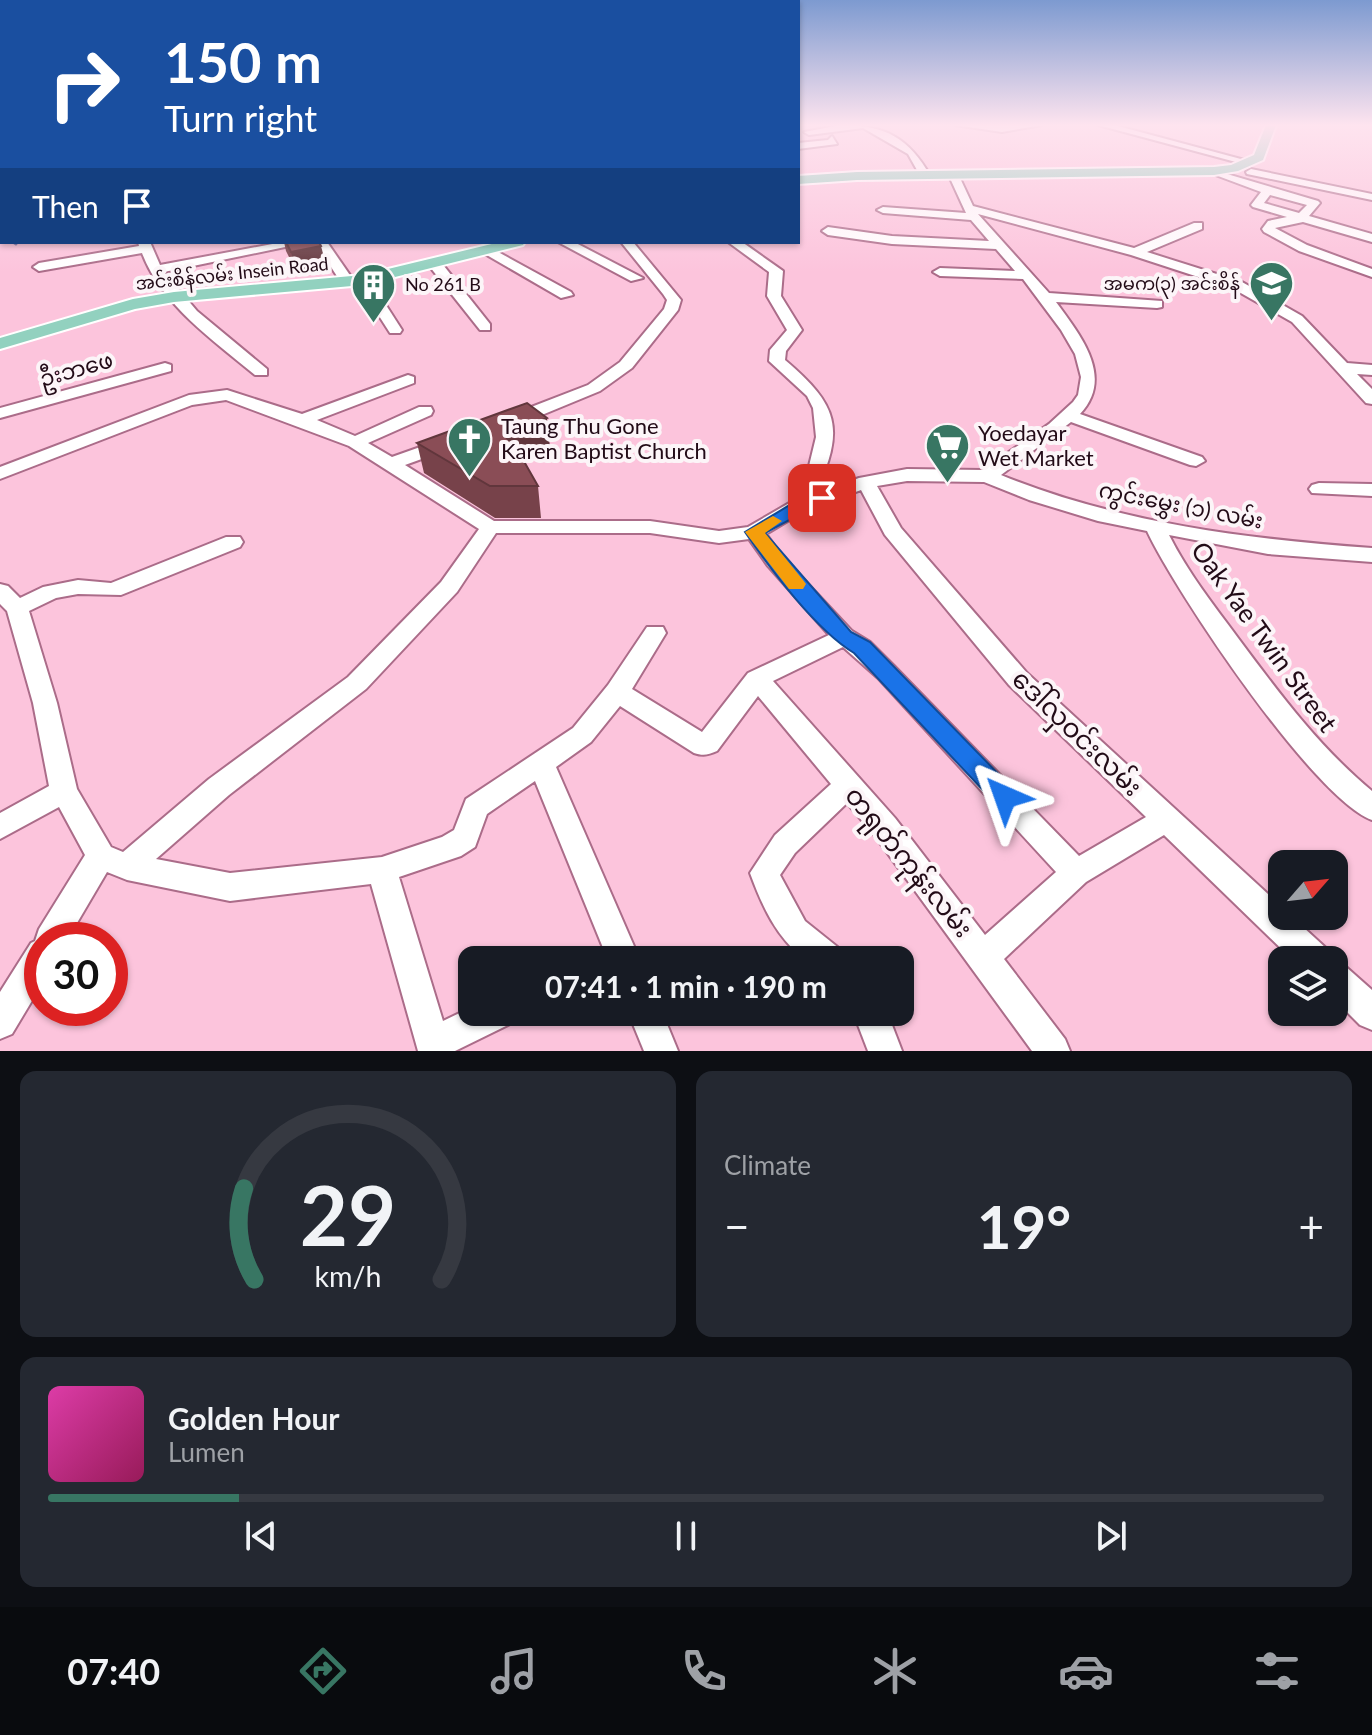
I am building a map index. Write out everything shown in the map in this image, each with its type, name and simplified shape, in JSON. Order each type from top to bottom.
[{"type":"main road","points":[[800,180],[1064,174]]},
{"type":"main road","name":"အင်းစိန်လမ်း Insein Road","points":[[0,344],[102,312],[174,297],[355,280],[512,244]]},
{"type":"street","points":[[1223,174],[1314,203]]},
{"type":"street","points":[[1274,174],[1344,193],[1372,197]]},
{"type":"street","points":[[954,176],[972,213],[1028,275],[1078,343],[1091,375],[1085,397],[1068,415],[987,476]]},
{"type":"street","points":[[1268,190],[1257,205],[1372,238]]},
{"type":"street","points":[[1344,193],[1314,203],[1300,219],[1272,223],[1268,229],[1303,248],[1372,273]]},
{"type":"street","points":[[1344,193],[1372,208]]},
{"type":"street","points":[[883,210],[972,213],[1135,252],[1199,271],[1264,298],[1297,319],[1372,399]]},
{"type":"street","points":[[1135,252],[1198,226]]},
{"type":"street","points":[[828,231],[892,240],[1000,245]]},
{"type":"street","points":[[154,270],[292,244]]},
{"type":"street","points":[[323,244],[395,330]]},
{"type":"street","points":[[568,244],[636,278]]},
{"type":"street","points":[[495,427],[594,388],[626,365],[671,310],[674,300],[663,282],[640,263],[628,244]]},
{"type":"street","points":[[737,244],[776,271],[778,277],[774,296],[795,330],[778,350],[777,361],[812,393],[822,409],[823,453],[816,478],[799,506]]},
{"type":"street","points":[[39,267],[145,245],[154,270],[174,297],[261,372]]},
{"type":"street","points":[[489,251],[566,295]]},
{"type":"street","points":[[435,264],[485,327]]},
{"type":"street","points":[[940,272],[1028,275]]},
{"type":"street","points":[[970,286],[1157,304]]},
{"type":"street","name":"ဦးဘဖေ","points":[[0,413],[165,368]]},
{"type":"street","points":[[1345,368],[1372,370]]},
{"type":"street","points":[[302,420],[408,380]]},
{"type":"street","points":[[0,473],[209,395],[227,395],[355,442],[490,527],[650,527],[719,537],[754,532],[775,561],[844,637],[862,648],[886,672],[1076,873]]},
{"type":"street","points":[[355,442],[425,411]]},
{"type":"street","points":[[1068,415],[1196,461]]},
{"type":"street","points":[[391,464],[465,438]]},
{"type":"street","name":"ကွင်းမွှေး (၁) လမ်း","points":[[754,532],[799,506],[866,482],[907,475],[987,476],[1077,509],[1155,526],[1309,552],[1372,555]]},
{"type":"street","name":"ဒေါ်လှဝင်းလမ်း","points":[[866,482],[892,531],[1018,679],[1301,946]]},
{"type":"street","points":[[1319,489],[1372,490]]},
{"type":"street","name":"Oak Yae Twin Street","points":[[1155,526],[1174,566],[1289,726],[1335,776],[1372,808]]},
{"type":"street","points":[[65,922],[114,861],[357,683],[449,587],[490,527]]},
{"type":"street","points":[[233,542],[113,590],[78,587],[8,599],[45,703],[64,791],[114,861],[230,887],[382,870],[451,847],[465,838],[476,807],[582,735],[617,692],[655,633]]},
{"type":"street","points":[[617,692],[703,746],[708,744],[757,679],[844,637]]},
{"type":"street","name":"တရုတ်ကုန်းလမ်း","points":[[757,679],[848,785],[984,956],[1053,1051]]},
{"type":"street","points":[[541,763],[612,946]]},
{"type":"street","points":[[812,946],[794,931],[775,900],[765,873],[785,844],[848,785]]},
{"type":"street","points":[[0,827],[64,791]]},
{"type":"street","points":[[984,956],[1076,873],[1167,819]]},
{"type":"street","points":[[382,870],[434,1048],[473,1026]]},
{"type":"street","points":[[0,1022],[24,983]]},
{"type":"street","points":[[1348,990],[1372,1013]]},
{"type":"street","points":[[651,1026],[661,1051]]},
{"type":"street","points":[[875,1026],[885,1051]]},
{"type":"building","points":[[287,244],[321,246],[291,252]]},
{"type":"building","points":[[527,403],[547,418],[505,436],[517,449],[538,486],[490,486],[417,443]]},
{"type":"slow traffic","points":[[773,521],[754,532],[796,584]]},
{"type":"place","name":"အမက(၃) အင်းစိန်","points":[[1271,323]]},
{"type":"place","name":"No 261 B","points":[[374,324]]},
{"type":"place","name":"Taung Thu Gone Karen Baptist Church","points":[[470,478]]},
{"type":"place","name":"Yoedayar Wet Market","points":[[947,485]]},
{"type":"route","points":[[822,498],[799,506],[754,532],[775,561],[844,637],[862,648],[1005,797]]}]
